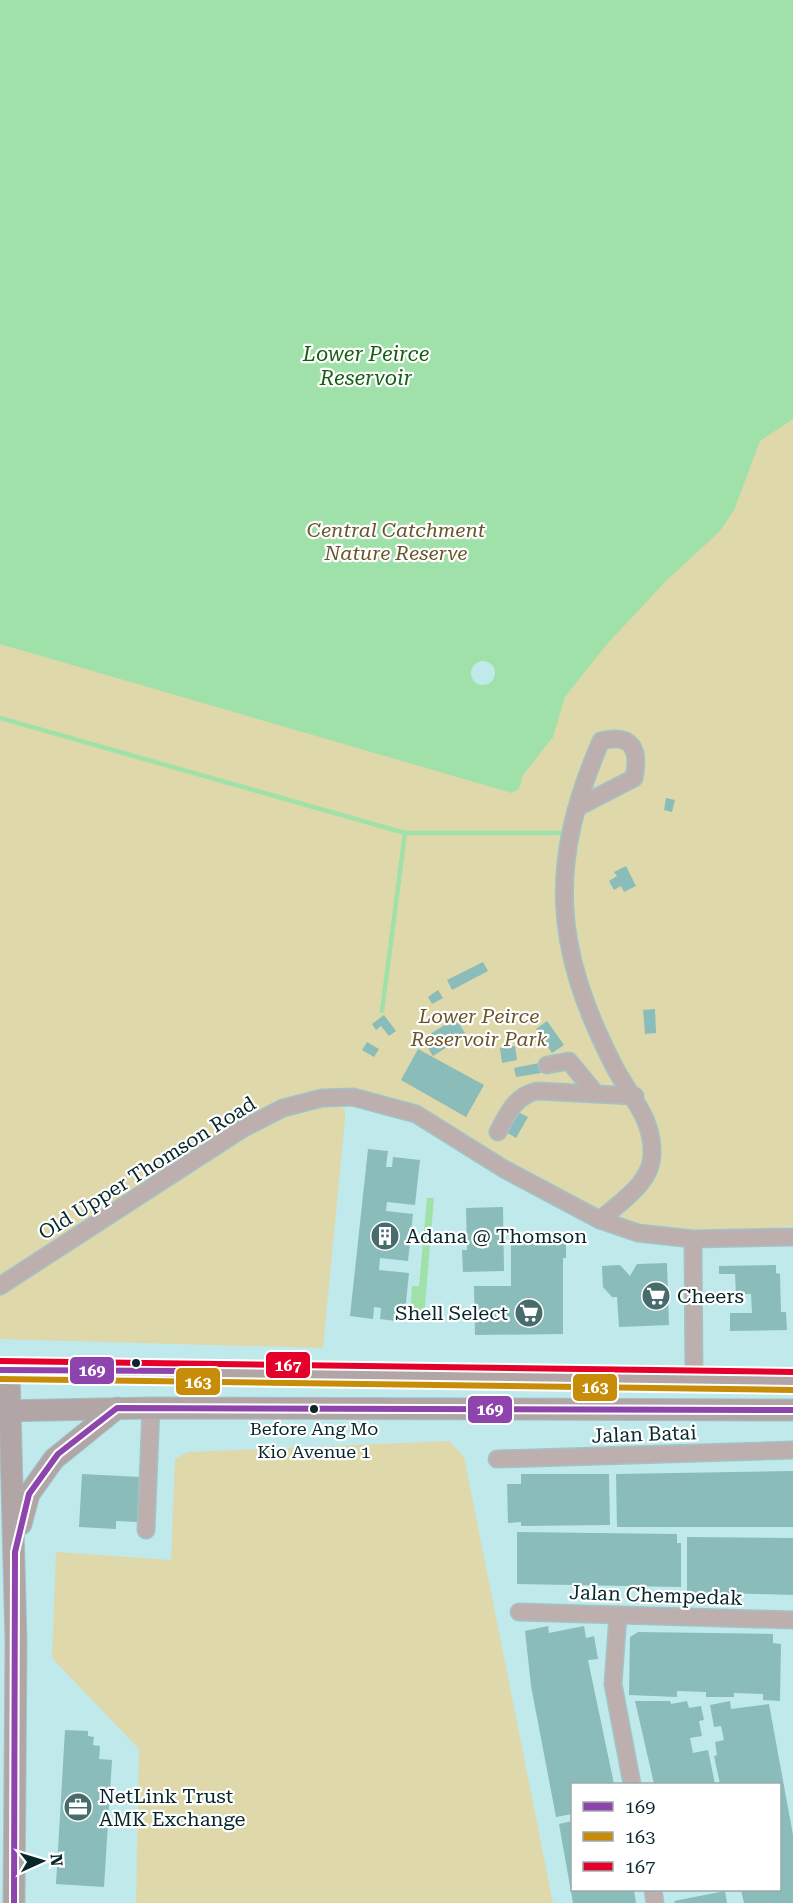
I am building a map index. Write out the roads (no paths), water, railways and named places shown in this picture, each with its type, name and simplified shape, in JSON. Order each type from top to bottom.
[{"type":"main road","points":[[14,1903],[15,1552],[4,1370],[793,1381]]},
{"type":"main road","points":[[5,1411],[117,1408],[793,1410]]},
{"type":"main road","points":[[15,1552],[29,1494],[58,1454],[117,1408]]},
{"type":"street","points":[[578,807],[563,880],[570,951],[576,976],[597,1034],[622,1083],[635,1096],[650,1128],[653,1157],[643,1181],[600,1220]]},
{"type":"street","points":[[548,1065],[566,1057],[596,1094]]},
{"type":"street","points":[[498,1132],[519,1098],[527,1093],[537,1091],[635,1096]]},
{"type":"street","name":"Old Upper Thomson Road","points":[[0,1286],[242,1129],[283,1108],[322,1098],[353,1097],[416,1114],[504,1169],[600,1220],[638,1233],[693,1239],[793,1237]]},
{"type":"street","points":[[693,1239],[694,1381]]},
{"type":"street","points":[[146,1530],[151,1408]]},
{"type":"street","name":"Jalan Batai","points":[[497,1459],[793,1450]]},
{"type":"street","name":"Jalan Chempedak","points":[[519,1612],[793,1620]]},
{"type":"street","points":[[618,1615],[613,1684],[632,1783]]},
{"type":"water","name":"Lower Peirce Reservoir","points":[[0,0],[793,0],[793,419],[760,441],[734,510],[720,531],[667,580],[607,644],[565,697],[553,737],[523,775],[519,789],[512,793],[0,644]]},
{"type":"water","points":[[427,1198],[434,1198],[424,1318],[410,1317],[412,1286],[419,1286]]},
{"type":"waterway","points":[[0,718],[405,833],[382,1011]]},
{"type":"waterway","points":[[405,833],[562,833]]},
{"type":"place","name":"Adana @ Thomson","points":[[385,1236]]},
{"type":"place","name":"Cheers","points":[[656,1296]]},
{"type":"place","name":"Shell Select","points":[[529,1313]]},
{"type":"place","name":"Before Ang Mo Kio Avenue 1","points":[[314,1409]]},
{"type":"place","name":"NetLink Trust AMK Exchange","points":[[78,1807]]},
{"type":"park label","name":"Central Catchment Nature Reserve","points":[[396,542]]},
{"type":"park label","name":"Lower Peirce Reservoir Park","points":[[479,1028]]}]
